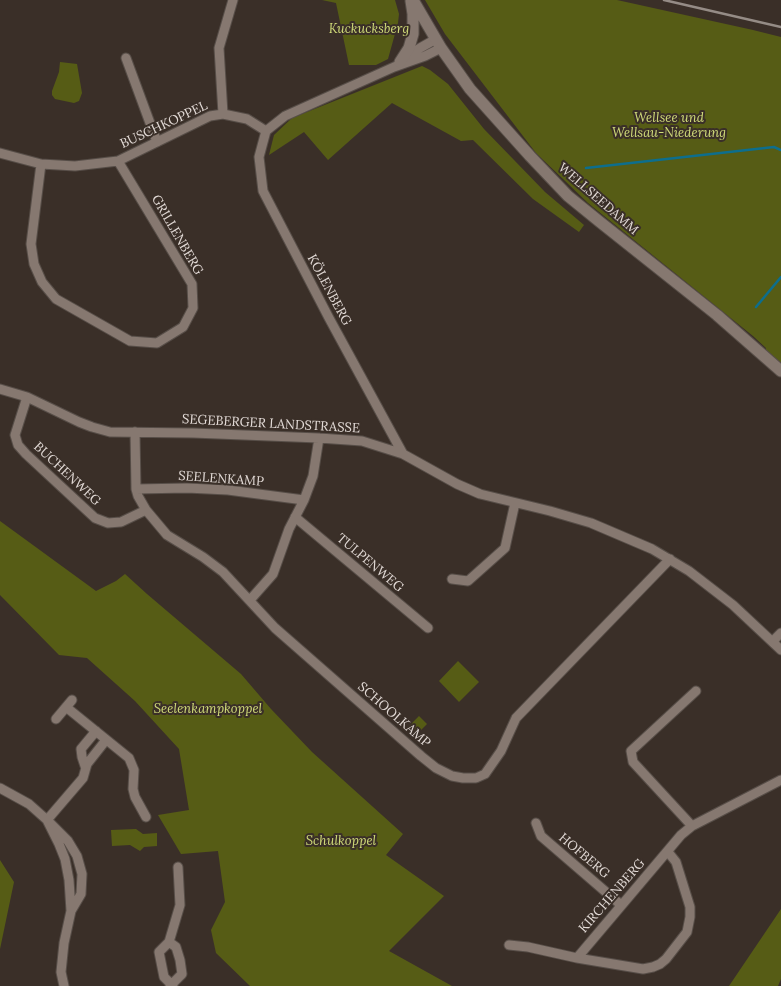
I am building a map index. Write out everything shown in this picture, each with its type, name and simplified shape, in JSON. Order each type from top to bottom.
[{"type":"main road","name":"WELLSEEDAMM","points":[[412,0],[470,89],[568,196],[717,314],[781,371]]},
{"type":"main road","points":[[397,64],[409,48],[413,34],[412,0]]},
{"type":"street","points":[[222,114],[219,48],[233,0]]},
{"type":"street","points":[[266,131],[285,116],[397,64],[420,48],[439,43]]},
{"type":"street","points":[[126,58],[157,142]]},
{"type":"street","name":"BUSCHKOPPEL","points":[[0,153],[41,164],[75,166],[118,161],[210,116],[222,114],[247,119],[266,131]]},
{"type":"street","name":"KÖLENBERG","points":[[266,131],[259,157],[263,191],[329,318],[403,454]]},
{"type":"street","name":"GRILLENBERG","points":[[41,164],[31,244],[34,264],[42,282],[56,299],[130,342],[157,343],[183,327],[193,308],[192,284],[118,161]]},
{"type":"street","name":"SEGEBERGER LANDSTRASSE","points":[[0,389],[27,397],[92,427],[110,432],[319,438],[362,441],[403,454],[457,484],[480,494],[550,511],[591,523],[633,540],[670,559],[689,571],[733,605],[781,650]]},
{"type":"street","name":"BUCHENWEG","points":[[27,397],[15,434],[18,445],[26,454],[95,518],[108,523],[121,522],[146,510]]},
{"type":"street","name":"SCHOOLKAMP","points":[[135,432],[136,489],[138,496],[146,510],[167,535],[203,557],[223,572],[275,628],[431,764],[452,776],[476,778],[485,774],[501,751],[516,718],[670,559]]},
{"type":"street","points":[[250,600],[273,574],[282,547],[304,500],[313,476],[319,438]]},
{"type":"street","name":"SEELENKAMP","points":[[136,489],[187,488],[228,490],[304,500]]},
{"type":"street","points":[[452,579],[468,581],[505,548],[515,503]]},
{"type":"street","name":"TULPENWEG","points":[[296,517],[428,628]]},
{"type":"street","points":[[773,641],[781,633]]},
{"type":"street","points":[[692,826],[632,762],[631,751],[696,691]]},
{"type":"street","points":[[56,718],[69,704],[96,731],[129,758],[134,770],[133,789],[135,797],[146,817]]},
{"type":"street","points":[[86,766],[82,757],[81,749],[96,731]]},
{"type":"street","points":[[47,820],[83,778],[86,766],[106,740]]},
{"type":"street","name":"KIRCHENBERG","points":[[577,958],[621,904],[668,852],[681,835],[692,826],[781,780]]},
{"type":"street","points":[[0,788],[29,804],[68,840],[76,856],[82,874],[81,894],[71,911]]},
{"type":"street","points":[[47,820],[65,859],[69,880],[71,911],[64,943],[61,972],[64,986]]},
{"type":"street","name":"HOFBERG","points":[[536,823],[541,836],[621,904]]},
{"type":"street","points":[[509,945],[528,947],[577,958],[644,969],[653,967],[666,959],[687,932],[690,917],[690,906],[676,862],[668,852]]},
{"type":"street","points":[[169,942],[176,947],[182,974],[172,986],[164,977],[159,952],[169,942],[180,905],[178,867]]},
{"type":"green space","name":"Kuckucksberg","points":[[322,0],[395,0],[399,14],[398,23],[388,59],[376,65],[349,65],[336,3]]},
{"type":"green space","name":"Wellsee und Wellsau-Niederung","points":[[425,0],[617,0],[781,37],[781,366],[765,353],[766,348],[753,336],[588,203],[536,153],[445,34]]},
{"type":"green space","points":[[60,62],[77,64],[82,93],[79,101],[74,103],[55,99],[52,95],[59,72]]},
{"type":"green space","points":[[422,66],[430,70],[448,84],[484,129],[545,192],[584,225],[579,232],[533,199],[473,140],[461,141],[392,103],[328,160],[304,132],[269,155],[274,135],[292,118]]},
{"type":"green space","points":[[0,521],[96,591],[116,581],[125,574],[241,674],[271,709],[312,752],[403,834],[386,855],[444,896],[389,951],[452,986],[250,986],[216,953],[211,930],[225,902],[218,851],[181,854],[158,815],[189,810],[179,749],[135,701],[87,658],[59,655],[0,595]]},
{"type":"green space","points":[[458,661],[479,682],[459,702],[439,681]]},
{"type":"green space","points":[[419,716],[427,724],[415,736],[407,728]]},
{"type":"green space","points":[[136,829],[143,834],[157,833],[157,846],[144,847],[140,851],[130,845],[112,846],[111,830]]},
{"type":"green space","points":[[0,860],[14,882],[0,949]]},
{"type":"green space","points":[[781,909],[781,979],[778,986],[729,986]]},
{"type":"waterway","points":[[586,168],[774,147],[781,150]]},
{"type":"waterway","points":[[756,307],[781,277]]},
{"type":"railway","points":[[664,0],[781,27]]},
{"type":"park label","name":"Seelenkampkoppel","points":[[208,709]]},
{"type":"park label","name":"Schulkoppel","points":[[341,841]]}]
